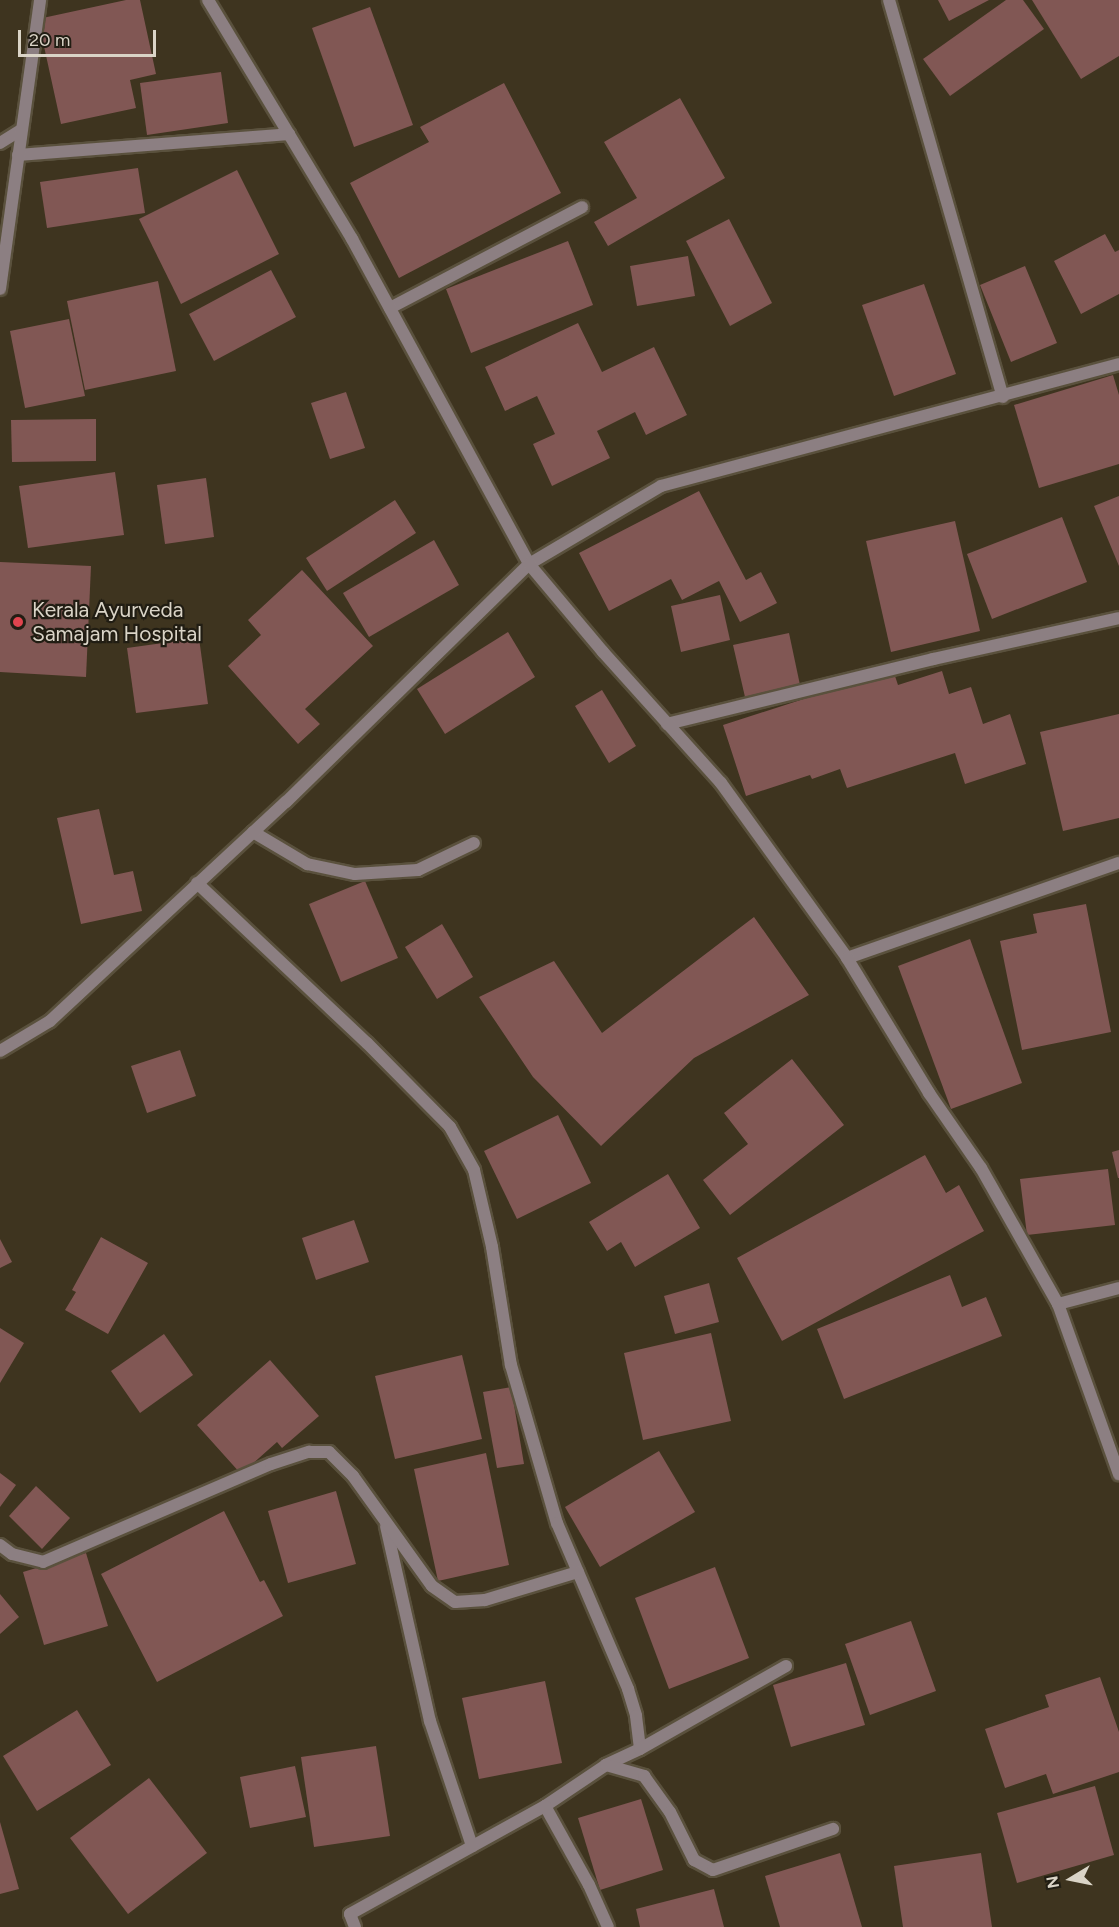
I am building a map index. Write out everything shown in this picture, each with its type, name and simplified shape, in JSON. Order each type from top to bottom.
[{"type":"street","points":[[0,289],[40,0]]},
{"type":"street","points":[[208,0],[390,308],[529,564],[721,783],[847,958],[929,1093],[981,1168],[1058,1304],[1119,1474]]},
{"type":"street","points":[[889,0],[1003,397]]},
{"type":"street","points":[[0,143],[21,130]]},
{"type":"street","points":[[18,155],[289,134]]},
{"type":"street","points":[[390,308],[582,207]]},
{"type":"street","points":[[0,1051],[50,1021],[253,832],[529,564],[661,486],[1003,397],[1119,364]]},
{"type":"street","points":[[667,724],[933,659],[1119,618]]},
{"type":"street","points":[[253,832],[307,864],[355,874],[418,870],[474,843]]},
{"type":"street","points":[[847,958],[1119,863]]},
{"type":"street","points":[[197,883],[367,1043],[450,1127],[474,1170],[492,1247],[511,1365],[557,1523],[628,1689],[636,1716],[640,1749]]},
{"type":"street","points":[[1058,1304],[1119,1288]]},
{"type":"street","points":[[0,1545],[12,1554],[43,1562],[271,1464],[309,1452],[329,1452],[353,1476],[432,1586],[455,1602],[485,1600],[578,1572]]},
{"type":"street","points":[[385,1521],[430,1721],[472,1846]]},
{"type":"street","points":[[355,1927],[350,1914],[545,1806],[606,1765],[640,1749],[786,1666]]},
{"type":"street","points":[[606,1765],[644,1776],[670,1812],[694,1860],[713,1870],[833,1829]]},
{"type":"street","points":[[545,1806],[589,1886],[608,1927]]},
{"type":"building","points":[[126,0],[140,0],[156,74],[130,80],[136,108],[61,124],[38,19]]},
{"type":"building","points":[[938,0],[989,0],[949,21]]},
{"type":"building","points":[[1006,0],[1023,0],[1044,29],[950,96],[923,59]]},
{"type":"building","points":[[1032,0],[1119,0],[1119,56],[1081,79]]},
{"type":"building","points":[[370,7],[413,125],[354,147],[312,28]]},
{"type":"building","points":[[221,72],[228,123],[147,135],[140,83]]},
{"type":"building","points":[[504,83],[561,193],[399,278],[350,183],[429,142],[420,127]]},
{"type":"building","points":[[680,98],[725,178],[608,246],[594,222],[637,198],[604,142]]},
{"type":"building","points":[[138,168],[145,213],[47,228],[40,182]]},
{"type":"building","points":[[237,170],[279,254],[181,304],[139,219]]},
{"type":"building","points":[[729,219],[772,303],[730,326],[686,241]]},
{"type":"building","points":[[1105,234],[1115,252],[1119,250],[1119,294],[1081,314],[1054,261]]},
{"type":"building","points":[[568,241],[593,305],[471,353],[446,289]]},
{"type":"building","points":[[688,256],[695,296],[637,306],[630,266]]},
{"type":"building","points":[[1025,266],[1057,343],[1011,362],[980,285]]},
{"type":"building","points":[[271,270],[296,317],[214,361],[189,314]]},
{"type":"building","points":[[158,281],[176,371],[85,390],[67,301]]},
{"type":"building","points":[[924,284],[956,374],[894,396],[862,305]]},
{"type":"building","points":[[69,319],[85,396],[25,408],[10,331]]},
{"type":"building","points":[[578,323],[602,372],[654,347],[687,415],[646,435],[635,412],[597,431],[610,458],[552,486],[533,444],[555,434],[537,396],[505,411],[485,367]]},
{"type":"building","points":[[1113,375],[1119,395],[1119,464],[1039,488],[1014,405]]},
{"type":"building","points":[[346,392],[365,448],[330,459],[311,403]]},
{"type":"building","points":[[96,419],[96,461],[12,462],[11,420]]},
{"type":"building","points":[[115,472],[124,535],[28,548],[19,486]]},
{"type":"building","points":[[206,478],[214,537],[165,544],[157,485]]},
{"type":"building","points":[[699,491],[746,580],[761,572],[777,603],[740,622],[719,581],[682,600],[671,579],[609,611],[579,553]]},
{"type":"building","points":[[1119,496],[1119,566],[1094,506]]},
{"type":"building","points":[[395,500],[416,533],[327,591],[306,558]]},
{"type":"building","points":[[1062,517],[1087,582],[992,619],[967,554]]},
{"type":"building","points":[[955,521],[980,631],[891,652],[866,541]]},
{"type":"building","points":[[434,540],[459,585],[369,637],[343,593]]},
{"type":"building","points":[[0,562],[91,566],[86,677],[0,672]]},
{"type":"building","points":[[302,570],[373,646],[305,709],[320,724],[298,744],[228,666],[261,635],[248,620]]},
{"type":"building","points":[[720,595],[730,640],[681,652],[671,606]]},
{"type":"building","points":[[508,632],[535,677],[445,734],[417,689]]},
{"type":"building","points":[[789,633],[800,685],[745,697],[733,645]]},
{"type":"building","points":[[199,638],[208,704],[136,713],[127,648]]},
{"type":"building","points":[[893,670],[898,685],[942,671],[949,694],[971,687],[983,724],[1010,714],[1026,764],[965,784],[955,753],[847,788],[840,769],[812,779],[810,775],[746,796],[723,725]]},
{"type":"building","points":[[602,690],[636,746],[609,763],[575,706]]},
{"type":"building","points":[[1119,714],[1119,818],[1063,831],[1040,732]]},
{"type":"building","points":[[99,809],[114,875],[133,871],[142,911],[81,924],[57,818]]},
{"type":"building","points":[[365,881],[398,958],[341,982],[309,904]]},
{"type":"building","points":[[1086,904],[1111,1032],[1022,1050],[1000,941],[1037,933],[1033,914]]},
{"type":"building","points":[[754,917],[809,995],[694,1058],[601,1146],[533,1077],[479,997],[554,961],[602,1033]]},
{"type":"building","points":[[442,924],[473,977],[437,999],[405,947]]},
{"type":"building","points":[[970,939],[1022,1083],[951,1109],[898,966]]},
{"type":"building","points":[[180,1050],[196,1096],[147,1113],[131,1066]]},
{"type":"building","points":[[792,1059],[844,1125],[730,1215],[703,1180],[748,1144],[724,1113]]},
{"type":"building","points":[[558,1115],[591,1183],[517,1219],[484,1151]]},
{"type":"building","points":[[1119,1150],[1119,1178],[1118,1178],[1112,1152]]},
{"type":"building","points":[[925,1155],[946,1193],[959,1185],[984,1231],[782,1341],[737,1258]]},
{"type":"building","points":[[1108,1169],[1115,1225],[1027,1235],[1020,1179]]},
{"type":"building","points":[[668,1174],[700,1228],[635,1267],[621,1242],[607,1251],[589,1222]]},
{"type":"building","points":[[354,1220],[369,1262],[316,1280],[302,1238]]},
{"type":"building","points":[[101,1237],[148,1263],[108,1334],[65,1310],[76,1292],[72,1290]]},
{"type":"building","points":[[0,1239],[12,1262],[0,1268]]},
{"type":"building","points":[[950,1275],[962,1307],[986,1297],[1002,1336],[844,1399],[817,1329]]},
{"type":"building","points":[[709,1283],[719,1322],[675,1334],[664,1296]]},
{"type":"building","points":[[0,1328],[24,1343],[0,1383]]},
{"type":"building","points":[[711,1333],[731,1421],[643,1440],[624,1353]]},
{"type":"building","points":[[164,1334],[193,1375],[140,1413],[111,1371]]},
{"type":"building","points":[[462,1355],[482,1439],[395,1459],[375,1376]]},
{"type":"building","points":[[270,1360],[319,1416],[282,1448],[277,1442],[241,1474],[197,1425]]},
{"type":"building","points":[[511,1387],[524,1464],[497,1468],[483,1392]]},
{"type":"building","points":[[659,1451],[695,1512],[600,1567],[565,1507]]},
{"type":"building","points":[[486,1453],[509,1565],[438,1581],[414,1469]]},
{"type":"building","points":[[0,1473],[16,1485],[0,1507]]},
{"type":"building","points":[[36,1486],[70,1518],[42,1549],[9,1516]]},
{"type":"building","points":[[336,1491],[356,1564],[288,1583],[268,1511]]},
{"type":"building","points":[[224,1511],[260,1582],[264,1580],[283,1616],[157,1682],[101,1574]]},
{"type":"building","points":[[86,1553],[108,1626],[44,1645],[23,1572]]},
{"type":"building","points":[[715,1567],[749,1658],[669,1689],[635,1598]]},
{"type":"building","points":[[0,1594],[19,1617],[0,1634]]},
{"type":"building","points":[[911,1621],[936,1691],[870,1715],[845,1644]]},
{"type":"building","points":[[846,1663],[865,1725],[791,1747],[773,1685]]},
{"type":"building","points":[[1100,1677],[1119,1732],[1119,1772],[1053,1794],[1046,1774],[1005,1788],[985,1729],[1049,1707],[1045,1695]]},
{"type":"building","points":[[545,1681],[562,1763],[479,1779],[462,1698]]},
{"type":"building","points":[[77,1710],[111,1765],[37,1811],[3,1756]]},
{"type":"building","points":[[376,1746],[390,1836],[314,1847],[301,1757]]},
{"type":"building","points":[[295,1766],[306,1817],[250,1828],[240,1777]]},
{"type":"building","points":[[149,1778],[207,1853],[128,1914],[70,1838]]},
{"type":"building","points":[[1095,1786],[1114,1855],[1017,1883],[997,1813]]},
{"type":"building","points":[[641,1799],[663,1870],[600,1890],[578,1818]]},
{"type":"building","points":[[0,1822],[19,1889],[0,1894]]},
{"type":"building","points":[[840,1853],[862,1927],[780,1927],[765,1876]]},
{"type":"building","points":[[981,1853],[992,1927],[903,1927],[894,1866]]},
{"type":"building","points":[[714,1889],[724,1927],[640,1927],[636,1909]]},
{"type":"place","name":"Kerala Ayurveda Samajam Hospital","points":[[18,622]]}]
